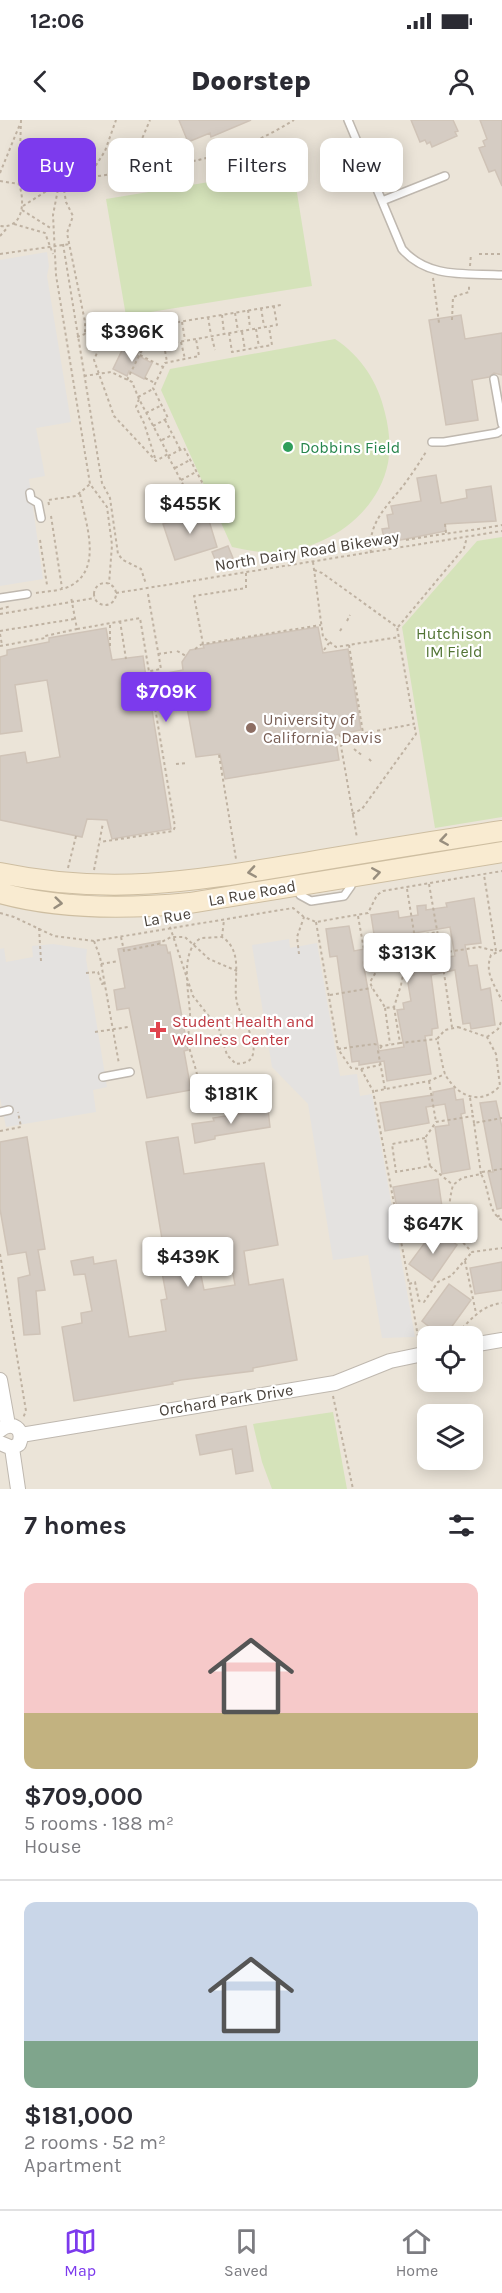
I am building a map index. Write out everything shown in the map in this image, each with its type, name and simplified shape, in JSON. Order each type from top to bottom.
[{"type":"main road","name":"La Rue Road","points":[[0,873],[69,884],[116,886],[171,884],[502,831]]},
{"type":"main road","name":"La Rue Road","points":[[0,893],[46,902],[85,906],[146,907],[190,903],[502,852]]},
{"type":"street","points":[[483,1344],[502,1340]]},
{"type":"street","name":"Orchard Park Drive","points":[[21,1435],[335,1383],[390,1360],[417,1352]]},
{"type":"street","points":[[0,1380],[4,1428],[17,1427],[21,1435],[19,1444],[6,1446],[18,1489]]},
{"type":"lane","points":[[348,120],[402,249],[421,266],[433,270],[502,275]]},
{"type":"lane","points":[[382,201],[444,176]]},
{"type":"lane","points":[[494,379],[502,424]]},
{"type":"lane","points":[[432,442],[497,433],[502,430]]},
{"type":"lane","points":[[30,493],[31,499],[38,503],[41,518]]},
{"type":"lane","points":[[0,598],[27,594]]},
{"type":"lane","points":[[103,1077],[130,1072]]},
{"type":"lane","points":[[0,1112],[14,1109]]},
{"type":"path","points":[[96,165],[105,151],[116,120]]},
{"type":"path","points":[[142,138],[150,120]]},
{"type":"path","points":[[96,177],[150,171],[215,158],[254,142],[294,120]]},
{"type":"path","points":[[0,173],[21,121]]},
{"type":"path","points":[[20,138],[21,121]]},
{"type":"path","points":[[0,181],[18,184]]},
{"type":"path","points":[[20,192],[23,208],[48,224],[54,231]]},
{"type":"path","points":[[0,236],[14,224],[23,208],[47,192]]},
{"type":"path","points":[[54,257],[56,245],[54,207],[57,192]]},
{"type":"path","points":[[64,192],[66,202],[73,216],[67,233],[85,322],[85,334]]},
{"type":"path","points":[[14,224],[40,230],[47,236],[54,257],[90,484],[107,507],[112,545],[109,584],[116,593],[114,600],[107,604],[99,603],[95,598],[97,587],[109,584]]},
{"type":"path","points":[[0,226],[8,227]]},
{"type":"path","points":[[63,244],[102,483],[110,498],[118,554],[123,560],[141,568],[146,584]]},
{"type":"path","points":[[0,254],[70,244]]},
{"type":"path","points":[[452,320],[453,297],[469,292],[471,254]]},
{"type":"path","points":[[479,254],[502,254]]},
{"type":"path","points":[[433,270],[439,323]]},
{"type":"path","points":[[156,461],[114,416],[94,360],[102,341],[134,325],[169,324],[281,305]]},
{"type":"path","points":[[124,330],[131,342],[143,348],[164,345],[277,325],[274,306]]},
{"type":"path","points":[[261,308],[264,327]]},
{"type":"path","points":[[248,310],[251,330]]},
{"type":"path","points":[[235,313],[238,332]]},
{"type":"path","points":[[222,315],[224,334]]},
{"type":"path","points":[[208,317],[214,350]]},
{"type":"path","points":[[182,322],[185,359]]},
{"type":"path","points":[[169,324],[172,343]]},
{"type":"path","points":[[229,333],[232,352],[245,350],[272,345],[269,326]]},
{"type":"path","points":[[256,329],[259,347]]},
{"type":"path","points":[[242,331],[245,350]]},
{"type":"path","points":[[77,337],[85,334],[102,341]]},
{"type":"path","points":[[156,461],[144,423],[136,407],[139,398],[153,389],[167,362],[199,356],[196,339]]},
{"type":"path","points":[[164,345],[167,362]]},
{"type":"path","points":[[128,380],[143,348]]},
{"type":"path","points":[[140,355],[163,367]]},
{"type":"path","points":[[84,376],[111,372],[132,382],[146,413],[160,441],[168,455],[175,468],[187,492],[203,484],[184,448],[180,449],[168,455],[156,461]]},
{"type":"path","points":[[145,378],[155,383]]},
{"type":"path","points":[[153,389],[168,418],[153,426]]},
{"type":"path","points":[[146,413],[162,405]]},
{"type":"path","points":[[165,420],[180,449]]},
{"type":"path","points":[[160,441],[172,435]]},
{"type":"path","points":[[371,553],[372,537],[380,514],[415,471],[432,442]]},
{"type":"path","points":[[175,468],[190,459]]},
{"type":"path","points":[[181,480],[196,472]]},
{"type":"path","points":[[62,589],[48,500],[80,494],[90,484]]},
{"type":"path","points":[[27,594],[62,589],[79,580],[89,561],[90,546],[80,494]]},
{"type":"path","points":[[488,520],[489,527]]},
{"type":"path","points":[[445,524],[446,533]]},
{"type":"path","points":[[406,540],[502,525]]},
{"type":"path","name":"North Dairy Road Bikeway","points":[[116,593],[502,531]]},
{"type":"path","points":[[397,627],[464,548],[466,537]]},
{"type":"path","points":[[40,540],[47,585]]},
{"type":"path","points":[[313,562],[323,637],[336,647],[399,637]]},
{"type":"path","points":[[314,570],[322,573],[397,627],[416,734],[362,809],[352,814]]},
{"type":"path","points":[[203,644],[194,596],[246,588],[246,573]]},
{"type":"path","points":[[148,594],[161,669],[150,671]]},
{"type":"path","points":[[71,597],[77,629]]},
{"type":"path","points":[[0,614],[95,598]]},
{"type":"path","points":[[347,621],[350,615]]},
{"type":"path","points":[[75,619],[0,633],[1,646],[140,618],[174,830],[100,842]]},
{"type":"path","points":[[120,621],[126,658]]},
{"type":"path","points":[[110,623],[110,646]]},
{"type":"path","points":[[195,650],[203,644],[321,625]]},
{"type":"path","points":[[340,631],[343,626]]},
{"type":"path","points":[[324,650],[329,642]]},
{"type":"path","points":[[349,645],[363,733]]},
{"type":"path","points":[[177,651],[186,656]]},
{"type":"path","points":[[158,654],[172,652]]},
{"type":"path","points":[[358,844],[341,746],[349,736],[414,724]]},
{"type":"path","points":[[339,735],[345,741]]},
{"type":"path","points":[[354,749],[363,756]]},
{"type":"path","points":[[219,755],[236,864]]},
{"type":"path","points":[[369,759],[373,763]]},
{"type":"path","points":[[176,764],[187,763]]},
{"type":"path","points":[[94,873],[103,823]]},
{"type":"path","points":[[67,871],[76,836]]},
{"type":"path","points":[[380,1065],[361,1069],[351,1068],[338,1049],[316,922],[358,916],[371,910],[380,893],[502,871]]},
{"type":"path","points":[[484,874],[496,951]]},
{"type":"path","points":[[429,884],[453,1027]]},
{"type":"path","points":[[407,887],[418,957]]},
{"type":"path","name":"La Rue","points":[[0,913],[63,938],[94,941],[293,908],[304,917],[316,922]]},
{"type":"path","points":[[168,915],[173,937],[188,984],[193,996],[219,1029],[227,1055],[232,1062],[245,1063],[252,1058],[249,1034],[237,1001],[237,970],[233,951],[222,938],[207,936],[194,943],[189,957],[188,984],[189,1046],[198,1079]]},
{"type":"path","points":[[358,916],[364,950],[378,964]]},
{"type":"path","points":[[298,954],[297,937],[304,917]]},
{"type":"path","points":[[222,938],[224,920]]},
{"type":"path","points":[[39,928],[41,962]]},
{"type":"path","points":[[414,936],[437,932]]},
{"type":"path","points":[[121,937],[123,951],[158,944],[173,937],[185,937],[209,959],[237,970]]},
{"type":"path","points":[[94,941],[105,983],[121,1074]]},
{"type":"path","points":[[390,1045],[385,1008],[370,982],[376,972],[375,965],[479,947],[502,951]]},
{"type":"path","points":[[496,951],[491,955],[489,962],[490,977],[502,1000]]},
{"type":"path","points":[[400,1043],[394,1007],[406,959]]},
{"type":"path","points":[[101,964],[118,961]]},
{"type":"path","points":[[86,973],[98,972],[102,984],[105,983]]},
{"type":"path","points":[[329,995],[372,988]]},
{"type":"path","points":[[385,1008],[394,1007]]},
{"type":"path","points":[[487,1037],[498,1029],[502,1020]]},
{"type":"path","points":[[95,1032],[128,1027]]},
{"type":"path","points":[[338,1049],[437,1039],[445,1030],[453,1027],[464,1028],[487,1037],[500,1066],[502,1091]]},
{"type":"path","points":[[437,1039],[445,1074],[462,1094],[470,1098],[487,1097],[500,1086]]},
{"type":"path","points":[[189,1046],[224,1040]]},
{"type":"path","points":[[382,1046],[378,1051],[385,1089]]},
{"type":"path","points":[[361,1069],[373,1091],[395,1216],[419,1326]]},
{"type":"path","points":[[373,1091],[429,1081],[445,1074]]},
{"type":"path","points":[[429,1081],[436,1122],[425,1138],[430,1166],[453,1185]]},
{"type":"path","points":[[470,1098],[482,1173],[497,1217],[502,1220]]},
{"type":"path","points":[[0,1131],[21,1127],[14,1109]]},
{"type":"path","points":[[436,1122],[473,1116]]},
{"type":"path","points":[[474,1123],[502,1118]]},
{"type":"path","points":[[383,1145],[425,1138]]},
{"type":"path","points":[[392,1144],[396,1172]]},
{"type":"path","points":[[388,1173],[430,1166]]},
{"type":"path","points":[[472,1252],[462,1242],[449,1220],[453,1185],[462,1178],[502,1169]]},
{"type":"path","points":[[497,1217],[502,1214]]},
{"type":"path","points":[[399,1228],[449,1220]]},
{"type":"path","points":[[409,1284],[415,1282],[419,1300],[424,1302],[438,1282],[451,1276],[472,1252],[502,1248]]},
{"type":"path","points":[[0,1254],[26,1411],[23,1418]]},
{"type":"path","points":[[465,1261],[476,1313]]},
{"type":"path","points":[[463,1326],[476,1313],[489,1306],[502,1303]]},
{"type":"path","points":[[333,1396],[353,1489]]},
{"type":"shaded area","name":"University of California, Davis","points":[[0,120],[502,120],[502,1489],[0,1489]]},
{"type":"shaded area","points":[[47,252],[49,266],[47,276],[71,422],[36,428],[45,476],[29,479],[43,579],[0,586],[0,260]]},
{"type":"shaded area","points":[[289,939],[290,948],[317,943],[340,1076],[357,1074],[360,1096],[372,1094],[415,1337],[382,1338],[368,1255],[333,1260],[308,1104],[272,1067],[252,945]]},
{"type":"shaded area","points":[[53,944],[87,949],[86,959],[107,1087],[93,1090],[96,1112],[6,1127],[0,1098],[0,949],[4,948],[6,962],[33,957],[32,946]]},
{"type":"green space","points":[[206,182],[206,192],[297,192],[312,286],[126,316],[106,199],[148,192],[194,192],[194,184]]},
{"type":"green space","name":"Dobbins Field","points":[[335,339],[353,353],[367,371],[382,402],[388,425],[389,444],[388,463],[382,483],[372,501],[358,516],[325,540],[285,551],[260,552],[232,547],[161,390],[170,369]]},
{"type":"green space","name":"Hutchison IM Field","points":[[502,537],[502,817],[435,828],[402,627],[477,541]]},
{"type":"green space","points":[[333,1412],[347,1489],[272,1489],[262,1462],[253,1424]]},
{"type":"building","points":[[179,120],[251,120],[211,137],[210,133],[194,140],[186,138]]},
{"type":"building","points":[[411,120],[453,120],[458,131],[455,132],[457,136],[432,147],[430,142],[427,144],[425,140],[420,142]]},
{"type":"building","points":[[480,120],[502,120],[502,186],[495,170],[489,172],[479,148],[485,146],[483,141],[487,139]]},
{"type":"building","points":[[461,315],[465,339],[502,333],[502,375],[494,373],[489,377],[472,380],[478,420],[446,425],[429,320]]},
{"type":"building","points":[[125,344],[139,351],[137,355],[152,363],[144,379],[129,371],[127,376],[113,369]]},
{"type":"building","points":[[436,475],[441,503],[467,498],[466,490],[491,486],[496,521],[445,524],[446,531],[385,543],[382,529],[389,528],[387,515],[393,514],[391,506],[421,501],[417,478]]},
{"type":"building","points":[[206,511],[217,547],[175,560],[163,524]]},
{"type":"building","points":[[228,546],[233,558],[217,564],[212,552]]},
{"type":"building","points":[[318,627],[323,653],[348,649],[361,730],[335,735],[339,760],[225,779],[220,754],[196,757],[183,685],[149,691],[171,829],[112,839],[107,820],[87,819],[82,837],[0,820],[0,756],[25,752],[27,763],[60,757],[47,680],[15,685],[22,731],[0,734],[0,657],[7,655],[7,650],[49,642],[49,638],[106,628],[112,660],[143,656],[146,677],[183,670],[182,662],[190,650],[204,648],[203,645]]},
{"type":"building","points":[[474,898],[481,943],[465,945],[469,966],[477,965],[481,990],[490,988],[495,1025],[471,1029],[470,1023],[463,1024],[455,970],[431,975],[438,1028],[432,1029],[432,1035],[425,1036],[431,1074],[387,1081],[384,1061],[359,1065],[359,1061],[352,1062],[337,956],[330,957],[326,929],[349,926],[354,951],[376,947],[371,915],[398,911],[399,918],[418,915],[417,906],[426,905],[426,910],[447,907],[446,903]],"holes":[[[450,927],[455,956],[411,963],[414,975],[407,977],[411,1001],[403,1003],[404,1009],[397,1010],[404,1047],[379,1051],[363,962],[406,955],[402,935]]]},
{"type":"building","name":"Student Health and Wellness Center","points":[[160,941],[160,945],[166,945],[168,953],[170,952],[188,1050],[184,1051],[191,1090],[147,1098],[129,1008],[117,1010],[114,990],[125,988],[118,949]]},
{"type":"building","points":[[454,1088],[456,1100],[463,1099],[465,1113],[461,1114],[470,1169],[442,1174],[435,1127],[449,1125],[445,1104],[426,1107],[429,1123],[385,1131],[380,1103],[433,1095],[433,1092]]},
{"type":"building","points":[[496,1101],[502,1127],[502,1208],[497,1209],[488,1172],[493,1172],[480,1103]]},
{"type":"building","points":[[268,1109],[270,1127],[215,1136],[215,1139],[195,1143],[192,1124],[214,1121],[213,1118]]},
{"type":"building","points":[[27,1137],[45,1249],[38,1250],[45,1290],[36,1291],[40,1334],[24,1335],[18,1278],[30,1275],[26,1252],[8,1255],[0,1209],[0,1142]]},
{"type":"building","points":[[178,1137],[184,1174],[264,1163],[278,1245],[244,1251],[249,1285],[283,1279],[297,1360],[253,1368],[253,1371],[181,1380],[172,1382],[173,1384],[74,1401],[62,1327],[82,1323],[81,1313],[92,1311],[85,1274],[74,1275],[71,1261],[93,1257],[94,1264],[116,1260],[129,1337],[166,1331],[161,1300],[167,1299],[160,1262],[149,1264],[145,1242],[162,1239],[146,1142]],"holes":[[[230,1256],[235,1285],[204,1290],[198,1261]]]},
{"type":"building","points":[[438,1179],[442,1207],[398,1214],[393,1187]]},
{"type":"building","points":[[435,1229],[457,1245],[432,1281],[409,1264]]},
{"type":"building","points":[[502,1262],[502,1290],[475,1294],[470,1268]]},
{"type":"building","points":[[449,1284],[471,1300],[452,1326],[428,1326],[422,1321]]},
{"type":"building","points":[[246,1426],[253,1471],[236,1474],[232,1449],[200,1455],[196,1435]]},
{"type":"place","name":"Dobbins Field","points":[[288,447]]},
{"type":"place","name":"University of California, Davis","points":[[251,728]]},
{"type":"place","name":"Student Health and Wellness Center","points":[[158,1030]]}]
